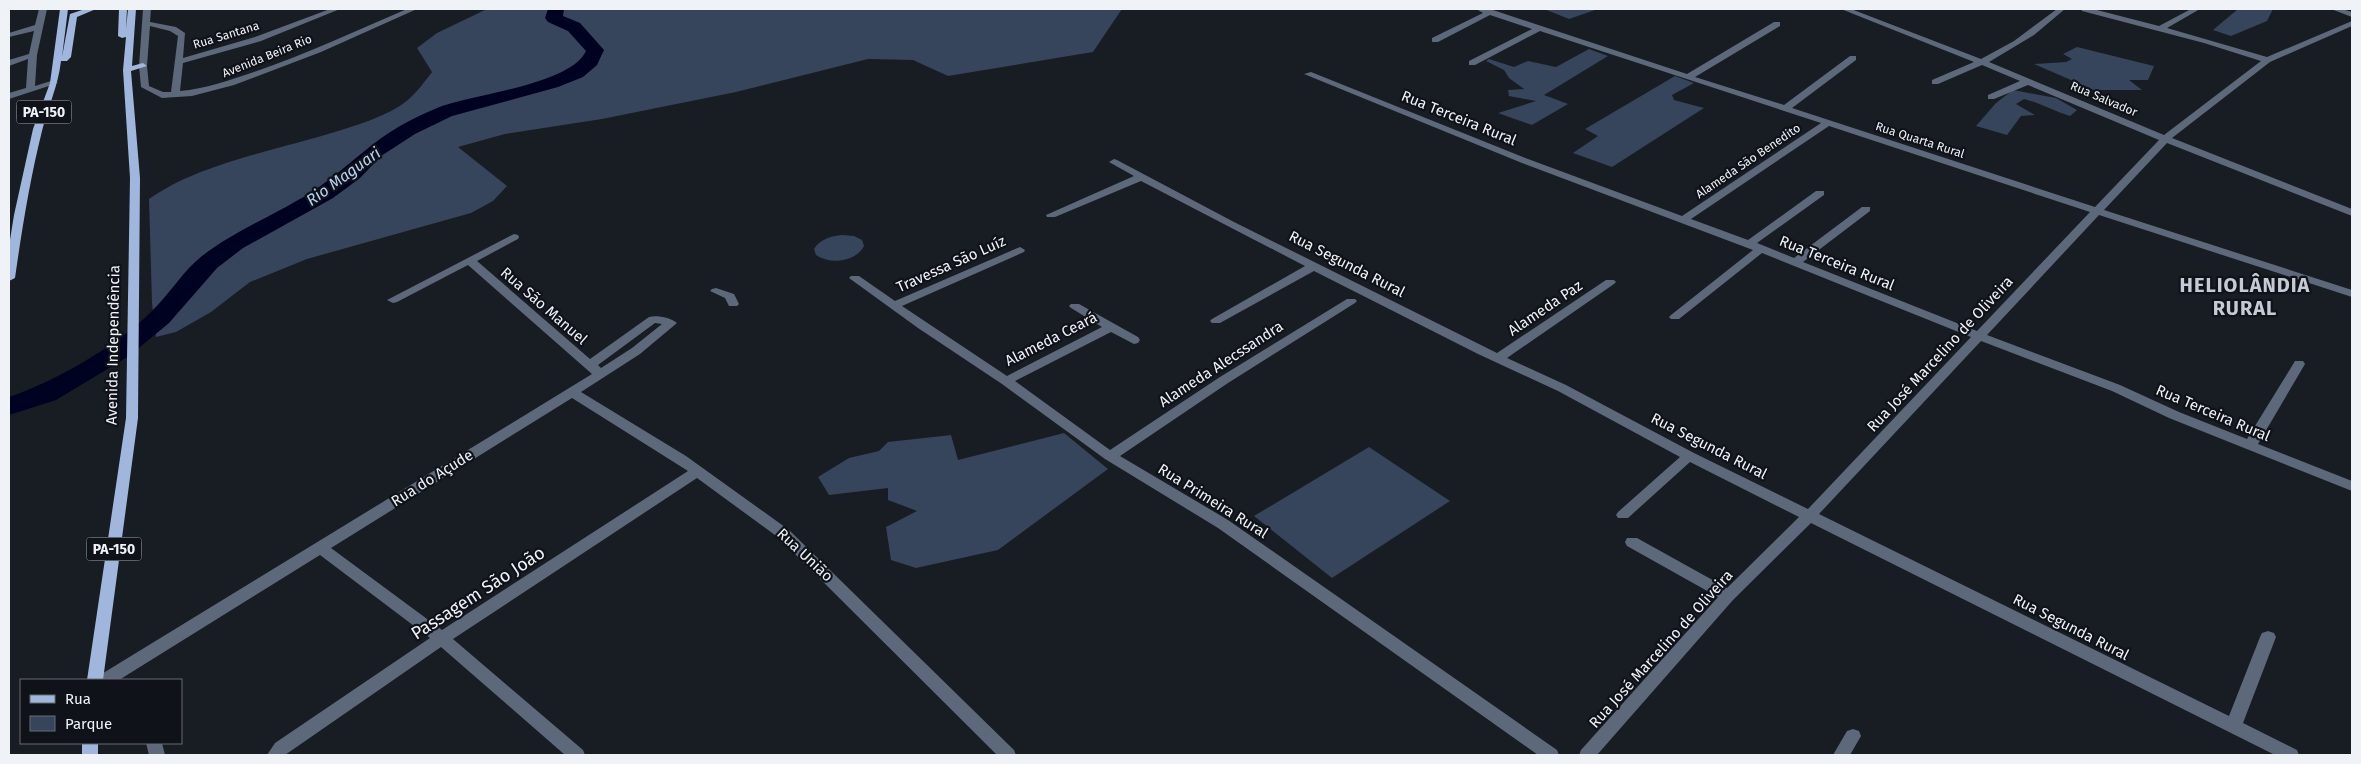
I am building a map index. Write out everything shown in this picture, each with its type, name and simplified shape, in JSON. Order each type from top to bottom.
[{"type":"main road","name":"PA-150","points":[[9,278],[19,215],[38,129],[54,82],[64,9]]},
{"type":"main road","points":[[56,67],[66,57],[73,16],[92,9]]},
{"type":"main road","points":[[123,9],[121,47],[128,52]]},
{"type":"main road","name":"Avenida Independência","points":[[95,679],[132,418],[135,178],[127,70],[132,9]]},
{"type":"main road","points":[[127,70],[143,66]]},
{"type":"street","points":[[30,89],[33,55],[43,9]]},
{"type":"street","name":"Avenida Beira Rio","points":[[147,9],[143,66],[145,87],[153,93],[175,94],[210,90],[238,82],[413,9]]},
{"type":"street","name":"Rua Santana","points":[[178,62],[237,46],[336,9]]},
{"type":"street","name":"Rua Quarta Rural","points":[[1480,9],[1647,64],[1690,76],[2352,294]]},
{"type":"street","name":"Rua Salvador","points":[[1845,9],[1984,62],[2165,139],[2352,213]]},
{"type":"street","points":[[1935,82],[1984,62],[2034,32],[2062,9]]},
{"type":"street","points":[[2085,9],[2207,40],[2267,60]]},
{"type":"street","points":[[2161,28],[2196,9]]},
{"type":"street","points":[[2335,9],[2352,15]]},
{"type":"street","points":[[1435,40],[1490,12]]},
{"type":"street","points":[[145,23],[180,32],[182,35],[175,94]]},
{"type":"street","name":"Rua José Marcelino de Oliveira","points":[[1587,755],[1810,515],[2165,139],[2267,60],[2352,23]]},
{"type":"street","points":[[1690,76],[1777,24]]},
{"type":"street","points":[[9,35],[38,27]]},
{"type":"street","points":[[1472,63],[1540,28]]},
{"type":"street","points":[[9,63],[33,55]]},
{"type":"street","points":[[1786,108],[1853,58]]},
{"type":"street","name":"Rua Terceira Rural","points":[[1308,74],[1350,88],[1384,107],[1749,244],[1978,336],[2116,388],[2174,415],[2352,486]]},
{"type":"street","points":[[1991,97],[2029,81]]},
{"type":"street","points":[[9,96],[54,82]]},
{"type":"street","name":"Alameda São Benedito","points":[[1683,220],[1828,123]]},
{"type":"street","name":"Rua Segunda Rural","points":[[1114,162],[1142,175],[1430,328],[1562,388],[1689,456],[2233,727],[2268,749],[2291,755]]},
{"type":"street","points":[[1051,215],[1142,175]]},
{"type":"street","points":[[1749,244],[1820,193]]},
{"type":"street","points":[[1796,263],[1866,209]]},
{"type":"street","points":[[393,300],[514,237]]},
{"type":"street","points":[[1675,317],[1761,249]]},
{"type":"street","name":"Travessa São Luíz","points":[[894,305],[1020,250]]},
{"type":"street","name":"Rua São Manuel","points":[[469,260],[600,374]]},
{"type":"street","points":[[1216,321],[1314,266]]},
{"type":"street","name":"Rua Primeira Rural","points":[[855,278],[1006,381],[1110,456],[1223,524],[1551,755]]},
{"type":"street","name":"Alameda Paz","points":[[1498,358],[1610,282]]},
{"type":"street","points":[[716,291],[730,296],[733,304]]},
{"type":"street","name":"Alameda Alecssandra","points":[[1110,456],[1224,380],[1351,301]]},
{"type":"street","points":[[1075,306],[1134,340]]},
{"type":"street","name":"Rua do Açude","points":[[122,676],[235,599],[321,548],[600,374],[652,339],[671,322],[653,319],[589,366]]},
{"type":"street","name":"Alameda Ceará","points":[[1006,381],[1111,327]]},
{"type":"street","points":[[2250,446],[2299,364]]},
{"type":"street","name":"Rua União","points":[[572,392],[698,471],[784,534],[1008,755]]},
{"type":"street","points":[[1623,515],[1689,456]]},
{"type":"street","name":"Passagem São João","points":[[278,752],[442,638],[698,471]]},
{"type":"street","points":[[1632,542],[1736,594]]},
{"type":"street","points":[[321,548],[442,638],[577,755]]},
{"type":"street","points":[[2233,727],[2268,637]]},
{"type":"street","points":[[1841,755],[1854,736]]},
{"type":"green space","points":[[487,9],[1122,9],[1093,52],[948,76],[913,60],[868,59],[736,92],[602,119],[505,134],[458,147],[507,186],[493,201],[471,213],[307,259],[250,282],[211,312],[176,332],[156,337],[152,303],[149,199],[191,176],[215,167],[345,129],[391,111],[412,96],[432,72],[417,48],[437,33]]},
{"type":"green space","points":[[1544,9],[1598,9],[1569,19]]},
{"type":"green space","points":[[2238,9],[2273,9],[2267,21],[2231,36],[2213,30]]},
{"type":"green space","points":[[2077,47],[2154,66],[2148,80],[2129,80],[2142,90],[2094,90],[2034,64],[2066,62],[2072,59],[2063,54]]},
{"type":"green space","points":[[1589,49],[1608,56],[1544,95],[1568,104],[1532,125],[1498,113],[1536,101],[1509,96],[1508,90],[1524,89],[1509,78],[1504,70],[1486,61],[1489,59],[1514,67],[1528,61],[1556,67]]},
{"type":"green space","points":[[1675,76],[1694,83],[1672,95],[1674,100],[1704,108],[1612,167],[1573,153],[1598,136],[1585,129]]},
{"type":"green space","points":[[2013,90],[2056,98],[2077,110],[2070,116],[2024,99],[2016,104],[2035,115],[2021,116],[2007,135],[1976,126],[1996,103]]},
{"type":"green space","points":[[854,236],[862,240],[864,246],[855,256],[849,259],[835,261],[816,255],[814,249],[819,243],[830,237]]},
{"type":"green space","points":[[1064,433],[1108,469],[998,550],[916,568],[891,560],[886,527],[917,511],[888,500],[888,488],[829,495],[818,477],[849,458],[879,451],[888,442],[951,435],[958,460]]},
{"type":"green space","points":[[1369,447],[1450,501],[1332,578],[1254,516]]},
{"type":"waterway","name":"Rio Maguari","points":[[9,406],[46,394],[120,350],[160,318],[208,263],[235,243],[325,193],[352,173],[374,152],[408,130],[445,112],[551,83],[576,73],[590,61],[595,50],[574,27],[554,18],[556,9]]},
{"type":"district","name":"HELIOLÂNDIA RURAL","points":[[2245,296]]}]
